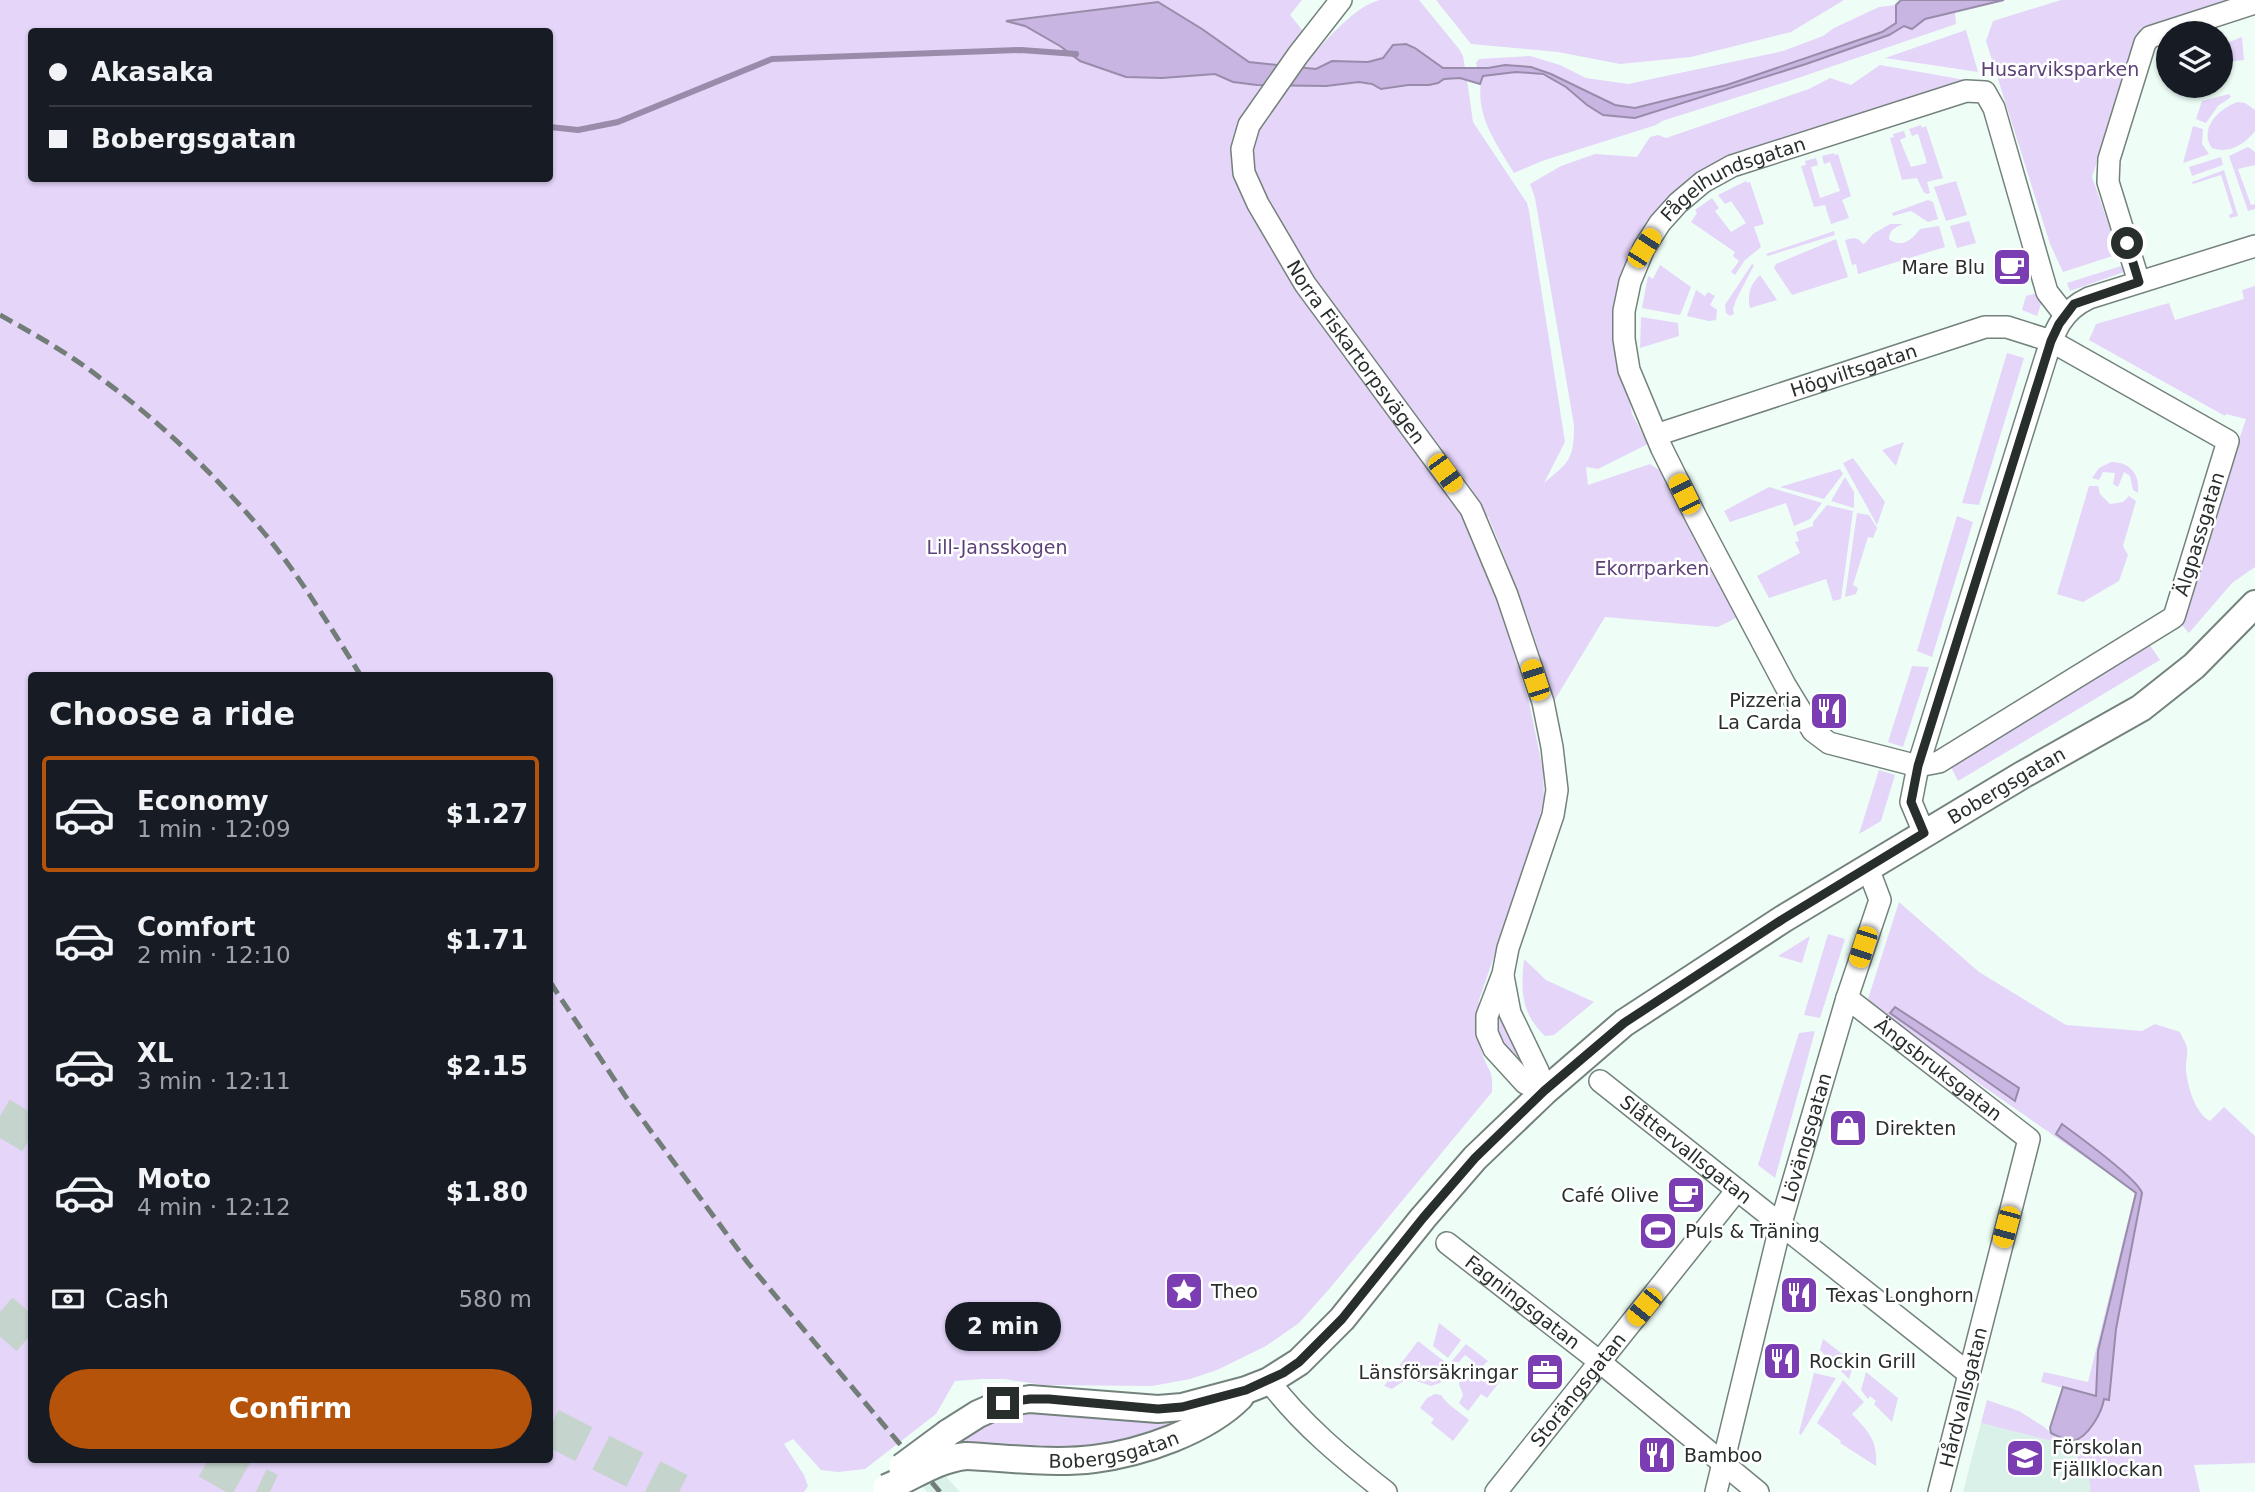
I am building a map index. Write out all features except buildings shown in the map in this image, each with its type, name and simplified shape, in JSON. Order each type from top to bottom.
[{"type":"street","name":"Norra Fiskartorpsvägen","points":[[1341,0],[1249,125],[1242,149],[1244,173],[1258,204],[1305,284],[1471,509],[1507,595],[1543,702],[1557,790],[1553,815],[1487,1016],[1487,1033],[1494,1049],[1508,1067],[1525,1083],[1544,1091]]},
{"type":"street","points":[[2139,282],[2107,171],[2145,43],[2150,37],[2255,3]]},
{"type":"street","name":"Fågelhundsgatan","points":[[1918,766],[1829,743],[1813,731],[1785,685],[1702,528],[1656,435],[1629,370],[1624,339],[1624,311],[1630,282],[1644,248],[1660,223],[1703,182],[1732,166],[1966,91],[1985,92],[1994,108],[2047,292],[2065,315]]},
{"type":"street","points":[[1924,833],[1911,802],[1918,766],[2051,341],[2065,315],[2074,304],[2089,298],[2255,246]]},
{"type":"street","name":"Högviltsgatan","points":[[1656,435],[1985,327],[2007,327],[2051,341]]},
{"type":"street","name":"Älgpassgatan","points":[[1918,766],[1945,759],[2174,617],[2228,441],[2051,341]]},
{"type":"street","name":"Bobergsgatan","points":[[884,1490],[935,1463],[966,1456],[1093,1459],[1134,1451],[1194,1429],[1231,1406],[1257,1385],[1299,1362],[1324,1339],[1475,1158],[1544,1091],[1624,1023],[1783,919],[1924,833],[2141,708],[2194,666],[2255,604]]},
{"type":"street","name":"Lövängsgatan","points":[[1716,1492],[1781,1223],[1847,998],[1880,900],[1868,868]]},
{"type":"street","name":"Norra Fiskartorpsvägen","points":[[1503,974],[1510,1013],[1538,1071],[1544,1091]]},
{"type":"street","name":"Ängsbruksgatan","points":[[1847,998],[2029,1139]]},
{"type":"street","name":"Slåttervallsgatan","points":[[1600,1082],[1968,1373]]},
{"type":"street","name":"Hårdvallsgatan","points":[[1939,1492],[2029,1139]]},
{"type":"street","name":"Storängsgatan","points":[[1496,1492],[1737,1190]]},
{"type":"street","name":"Fagningsgatan","points":[[1447,1243],[1600,1362],[1758,1492]]},
{"type":"street","points":[[1257,1385],[1286,1404],[1335,1450],[1386,1492]]},
{"type":"street","name":"Bobergsgatan","points":[[884,1490],[900,1468],[978,1414],[1003,1403],[1030,1399],[1158,1409],[1182,1407],[1257,1385]]},
{"type":"shaded area","points":[[1901,0],[2004,0],[1925,19],[1912,29],[1904,26],[1889,35],[1806,64],[1635,118],[1603,115],[1566,87],[1543,74],[1516,72],[1483,76],[1480,84],[1460,78],[1444,79],[1429,85],[1381,89],[1359,82],[1326,86],[1257,85],[1233,82],[1215,74],[1162,78],[1126,77],[1080,61],[1025,26],[1006,21],[1158,2],[1249,62],[1316,69],[1332,61],[1368,62],[1383,58],[1393,45],[1406,44],[1443,68],[1488,68],[1505,65],[1531,67],[1615,105],[1635,108],[1727,85],[1882,32],[1896,23],[1896,5]]},
{"type":"shaded area","points":[[1895,1007],[2019,1088],[2015,1101],[1890,1013]]},
{"type":"shaded area","points":[[2062,1124],[2119,1168],[2142,1193],[2116,1329],[2109,1400],[2104,1399],[2089,1430],[2073,1441],[2051,1433],[2050,1428],[2063,1387],[2096,1396],[2098,1351],[2136,1193],[2056,1134]]},
{"type":"shaded area","name":"Förskolan Fjällklockan","points":[[1981,1423],[2064,1444],[2081,1463],[2091,1483],[2090,1492],[1963,1492]]},
{"type":"shaded area","points":[[941,1471],[960,1492],[927,1492],[920,1483]]},
{"type":"green space","name":"Lill-Jansskogen","points":[[0,0],[1302,0],[1290,15],[1318,49],[1346,20],[1372,3],[1380,0],[1419,0],[1459,49],[1465,68],[1443,68],[1415,48],[1393,45],[1384,58],[1368,62],[1332,61],[1293,85],[1326,86],[1359,82],[1381,89],[1429,85],[1444,79],[1467,80],[1473,122],[1527,203],[1529,211],[1565,442],[1544,483],[1568,459],[1573,446],[1574,425],[1535,198],[1530,184],[1561,166],[1595,154],[1637,157],[1650,137],[1658,135],[1666,138],[1809,89],[1830,78],[1851,85],[1880,65],[1971,81],[1671,201],[1618,340],[1632,414],[1648,444],[1598,469],[1586,467],[1588,485],[1650,464],[1661,471],[1738,617],[1718,627],[1605,617],[1554,701],[1524,607],[1488,516],[1471,533],[1497,596],[1529,702],[1543,770],[1544,799],[1533,843],[1479,1000],[1478,1035],[1491,1076],[1492,1092],[1330,1288],[1299,1323],[1266,1346],[1217,1370],[1190,1379],[1152,1386],[1043,1385],[1004,1379],[955,1381],[936,1414],[865,1469],[838,1472],[821,1470],[793,1439],[784,1444],[804,1475],[808,1486],[804,1492],[0,1492]]},
{"type":"green space","points":[[1436,0],[1844,0],[1791,32],[1691,57],[1620,64],[1558,52],[1471,44]]},
{"type":"green space","name":"Husarviksparken","points":[[2061,0],[2242,0],[2166,21],[2156,21],[2156,24],[2141,28],[2092,177],[2119,254],[2063,272],[2050,244],[1986,41],[1993,21]]},
{"type":"green space","points":[[1896,5],[1899,20],[1912,29],[1925,19],[1955,12],[1956,24],[1542,161],[1514,173],[1493,139],[1484,115],[1480,90],[1482,76],[1529,73],[1557,82],[1550,74],[1505,65],[1477,67],[1479,59],[1530,56],[1560,65],[1586,78],[1628,84],[1783,51],[1823,36],[1879,7]]},
{"type":"green space","points":[[1966,30],[1978,72],[1885,58]]},
{"type":"green space","points":[[2242,37],[2244,60],[2233,61],[2233,40]]},
{"type":"green space","points":[[2230,98],[2218,106],[2206,123],[2196,119],[2202,101]]},
{"type":"green space","points":[[2238,102],[2255,110],[2255,131],[2236,147],[2224,150],[2212,148],[2208,141],[2209,126],[2224,109]]},
{"type":"green space","points":[[1921,125],[1922,128],[1926,126],[1943,178],[1927,182],[1930,193],[1926,194],[1917,178],[1902,180],[1890,138],[1894,137],[1893,134],[1904,131],[1906,137],[1900,140],[1911,167],[1927,163],[1918,134],[1912,136],[1909,129]]},
{"type":"green space","points":[[2193,126],[2203,129],[2202,144],[2209,154],[2183,163]]},
{"type":"green space","points":[[2248,147],[2255,152],[2255,165],[2238,169],[2251,205],[2255,204],[2255,209],[2248,211],[2229,156]]},
{"type":"green space","points":[[1838,154],[1851,196],[1842,200],[1849,218],[1831,224],[1825,205],[1814,207],[1801,166],[1806,165],[1805,161],[1816,158],[1818,165],[1811,167],[1820,198],[1840,191],[1830,162],[1824,164],[1822,156]]},
{"type":"green space","points":[[2221,157],[2223,165],[2192,176],[2189,167]]},
{"type":"green space","points":[[2224,170],[2238,216],[2230,218],[2229,215],[2233,213],[2221,175],[2193,184],[2192,182]]},
{"type":"green space","points":[[1746,181],[1750,182],[1764,224],[1754,227],[1761,247],[1745,260],[1735,275],[1731,272],[1739,261],[1733,256],[1735,252],[1691,222],[1697,213],[1695,210],[1712,198],[1719,208],[1715,211],[1731,232],[1746,223],[1731,201],[1725,204],[1718,195]]},
{"type":"green space","points":[[1956,181],[1967,215],[1946,221],[1934,187]]},
{"type":"green space","points":[[1928,200],[1933,202],[1938,219],[1928,222],[1911,211],[1893,216],[1892,213]]},
{"type":"green space","points":[[1969,221],[1976,243],[1957,248],[1950,226]]},
{"type":"green space","points":[[1890,224],[1903,224],[1893,229],[1889,236],[1889,239],[1898,243],[1910,240],[1920,229],[1939,226],[1945,247],[1858,274],[1856,264],[1852,265],[1845,240],[1853,238],[1863,244]]},
{"type":"green space","points":[[1834,231],[1835,235],[1768,256],[1766,254]]},
{"type":"green space","points":[[1836,239],[1848,277],[1792,295],[1774,268],[1776,264]]},
{"type":"green space","points":[[1752,264],[1754,265],[1736,300],[1734,314],[1730,316],[1726,313],[1725,305]]},
{"type":"green space","points":[[1660,265],[1691,287],[1679,315],[1642,308],[1648,276],[1653,279]]},
{"type":"green space","points":[[2121,266],[2124,272],[2070,291],[2067,283]]},
{"type":"green space","points":[[1760,275],[1777,300],[1750,308],[1750,290]]},
{"type":"green space","points":[[2255,286],[2255,567],[2232,583],[2189,633],[2181,624],[2181,612],[2246,419],[2226,414],[2225,416],[2089,340],[2096,324],[2169,303],[2175,320],[2244,299],[2242,290]]},
{"type":"green space","points":[[1696,290],[1705,296],[1708,292],[1715,296],[1710,305],[1717,310],[1716,320],[1687,316]]},
{"type":"green space","points":[[2041,292],[2043,298],[2037,316],[2022,310],[2026,296]]},
{"type":"green space","points":[[1641,317],[1678,323],[1679,336],[1640,348]]},
{"type":"green space","points":[[2007,353],[2024,358],[1979,505],[1962,503]]},
{"type":"green space","points":[[1904,442],[1896,466],[1882,450]]},
{"type":"green space","points":[[1853,458],[1885,502],[1877,525],[1843,463]]},
{"type":"green space","points":[[2111,462],[2124,464],[2132,470],[2137,480],[2138,493],[2133,490],[2130,476],[2124,472],[2118,487],[2113,484],[2115,473],[2103,472],[2099,480],[2092,478],[2099,468]]},
{"type":"green space","points":[[1840,469],[1843,474],[1824,499],[1780,487]]},
{"type":"green space","points":[[1845,477],[1854,492],[1854,508],[1831,501]]},
{"type":"green space","points":[[2089,486],[2098,486],[2100,494],[2110,504],[2123,502],[2129,496],[2136,501],[2123,546],[2128,555],[2119,581],[2083,602],[2057,594]]},
{"type":"green space","points":[[1769,487],[1822,503],[1810,519],[1794,526],[1786,503],[1730,522],[1724,511]]},
{"type":"green space","points":[[1827,505],[1853,511],[1841,599],[1833,601],[1826,579],[1769,598],[1757,576],[1800,553],[1795,542],[1799,541],[1796,532],[1813,526],[1813,522]]},
{"type":"green space","points":[[1857,513],[1869,515],[1877,528],[1873,538],[1868,537],[1853,585],[1858,588],[1856,594],[1845,597]]},
{"type":"green space","points":[[1957,516],[1973,522],[1932,657],[1917,651]]},
{"type":"green space","points":[[2149,644],[2160,660],[1958,781],[1950,765]]},
{"type":"green space","points":[[1912,666],[1929,667],[1903,747],[1888,742]]},
{"type":"green space","points":[[1879,770],[1895,775],[1881,821],[1859,834]]},
{"type":"green space","points":[[1899,902],[1979,972],[2066,1025],[2142,1031],[2155,1024],[2180,1032],[2187,1048],[2188,1084],[2200,1112],[2210,1121],[2224,1107],[2255,1136],[2255,1463],[2194,1465],[2200,1492],[2090,1492],[2088,1476],[2074,1454],[2086,1417],[2085,1394],[2041,1382],[2044,1372],[2088,1382],[2135,1192],[1866,1005]]},
{"type":"green space","points":[[1828,934],[1845,939],[1820,1018],[1804,1015]]},
{"type":"green space","points":[[1810,936],[1802,963],[1778,956]]},
{"type":"green space","points":[[1524,959],[1546,980],[1594,1002],[1554,1035],[1545,1036],[1531,1018],[1524,1000]]},
{"type":"green space","points":[[1498,1009],[1519,1054],[1511,1062],[1499,1037]]},
{"type":"green space","points":[[1815,1031],[1775,1178],[1758,1165],[1799,1033]]},
{"type":"green space","points":[[1439,1323],[1461,1340],[1448,1358],[1433,1346]]},
{"type":"green space","points":[[1823,1339],[1854,1363],[1849,1379],[1820,1350]]},
{"type":"green space","points":[[1418,1341],[1449,1365],[1440,1372],[1444,1379],[1431,1386],[1408,1378],[1392,1389],[1384,1386]]},
{"type":"green space","points":[[1466,1344],[1488,1361],[1475,1373],[1469,1369],[1474,1362],[1465,1355],[1459,1362],[1451,1362]]},
{"type":"green space","points":[[1495,1366],[1507,1372],[1487,1398],[1481,1394],[1468,1411],[1459,1403],[1463,1395],[1460,1380],[1466,1377],[1479,1382]]},
{"type":"green space","points":[[1866,1372],[1898,1398],[1892,1422],[1874,1404],[1876,1401],[1870,1396],[1868,1399],[1861,1390]]},
{"type":"green space","points":[[1814,1373],[1836,1378],[1801,1435],[1799,1433]]},
{"type":"green space","points":[[1843,1380],[1864,1402],[1852,1414],[1874,1443],[1876,1466],[1840,1443],[1841,1441],[1817,1423]]},
{"type":"green space","points":[[1435,1394],[1441,1395],[1469,1420],[1453,1441],[1431,1423],[1434,1419],[1420,1408],[1427,1398]]},
{"type":"green space","points":[[1987,1400],[2019,1411],[2064,1444],[1981,1423]]},
{"type":"green space","points":[[994,1405],[1188,1418],[1128,1445],[1082,1451],[961,1449],[944,1427]]},
{"type":"waterway","points":[[553,127],[578,130],[618,122],[772,59],[1021,50],[1076,54]]},
{"type":"tunnel","points":[[0,1116],[28,1133]]},
{"type":"tunnel","points":[[0,1312],[28,1336]]},
{"type":"tunnel","points":[[553,1429],[679,1492]]},
{"type":"tunnel","points":[[213,1463],[270,1492]]},
{"type":"railway","points":[[0,315],[99,377],[166,431],[207,471],[278,551],[358,672]]},
{"type":"railway","points":[[553,987],[628,1100],[748,1263],[940,1492]]},
{"type":"place","name":"Mare Blu","points":[[2012,267]]},
{"type":"place","name":"Pizzeria La Carda","points":[[1829,711]]},
{"type":"place","name":"Direkten","points":[[1848,1128]]},
{"type":"place","name":"Café Olive","points":[[1686,1195]]},
{"type":"place","name":"Puls & Träning","points":[[1658,1231]]},
{"type":"place","name":"Theo","points":[[1184,1291]]},
{"type":"place","name":"Texas Longhorn","points":[[1799,1295]]},
{"type":"place","name":"Rockin Grill","points":[[1782,1361]]},
{"type":"place","name":"Länsförsäkringar","points":[[1545,1372]]},
{"type":"place","name":"Bamboo","points":[[1657,1455]]},
{"type":"place","name":"Förskolan Fjällklockan","points":[[2025,1458]]},
{"type":"route","points":[[1003,1403],[1049,1399],[1158,1409],[1182,1407],[1246,1390],[1283,1373],[1315,1348],[1342,1319],[1475,1158],[1544,1091],[1624,1023],[1783,919],[1924,833],[1911,802],[1918,766],[2051,341],[2059,324],[2074,304],[2139,282],[2127,243]]},
{"type":"park label","name":"Ekorrparken","points":[[1652,568]]}]
